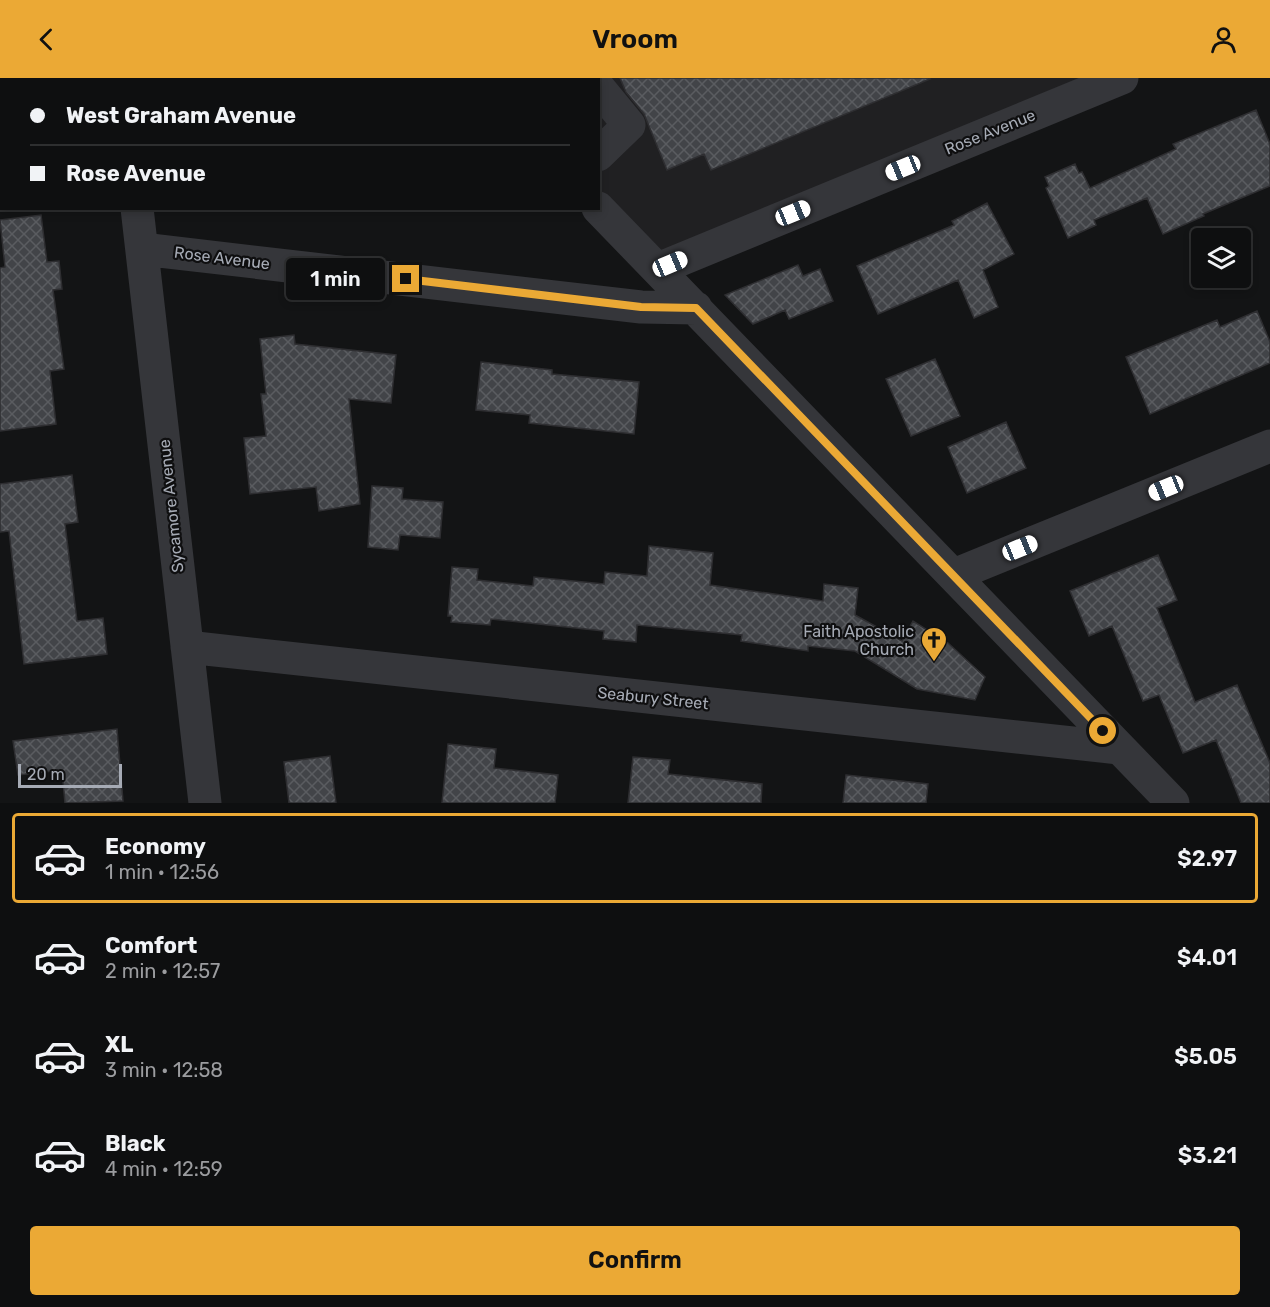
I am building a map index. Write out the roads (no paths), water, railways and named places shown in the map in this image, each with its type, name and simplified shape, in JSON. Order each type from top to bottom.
[{"type":"street","name":"Rose Avenue","points":[[658,269],[1122,78]]},
{"type":"street","points":[[600,89],[629,125],[600,153]]},
{"type":"street","name":"Sycamore Avenue","points":[[137,210],[205,803]]},
{"type":"street","points":[[600,210],[1173,803]]},
{"type":"street","name":"Rose Avenue","points":[[142,249],[641,307],[696,308]]},
{"type":"street","points":[[954,575],[1270,446]]},
{"type":"street","name":"Seabury Street","points":[[187,647],[1119,748]]},
{"type":"place","name":"Faith Apostolic Church","points":[[934,663]]}]
